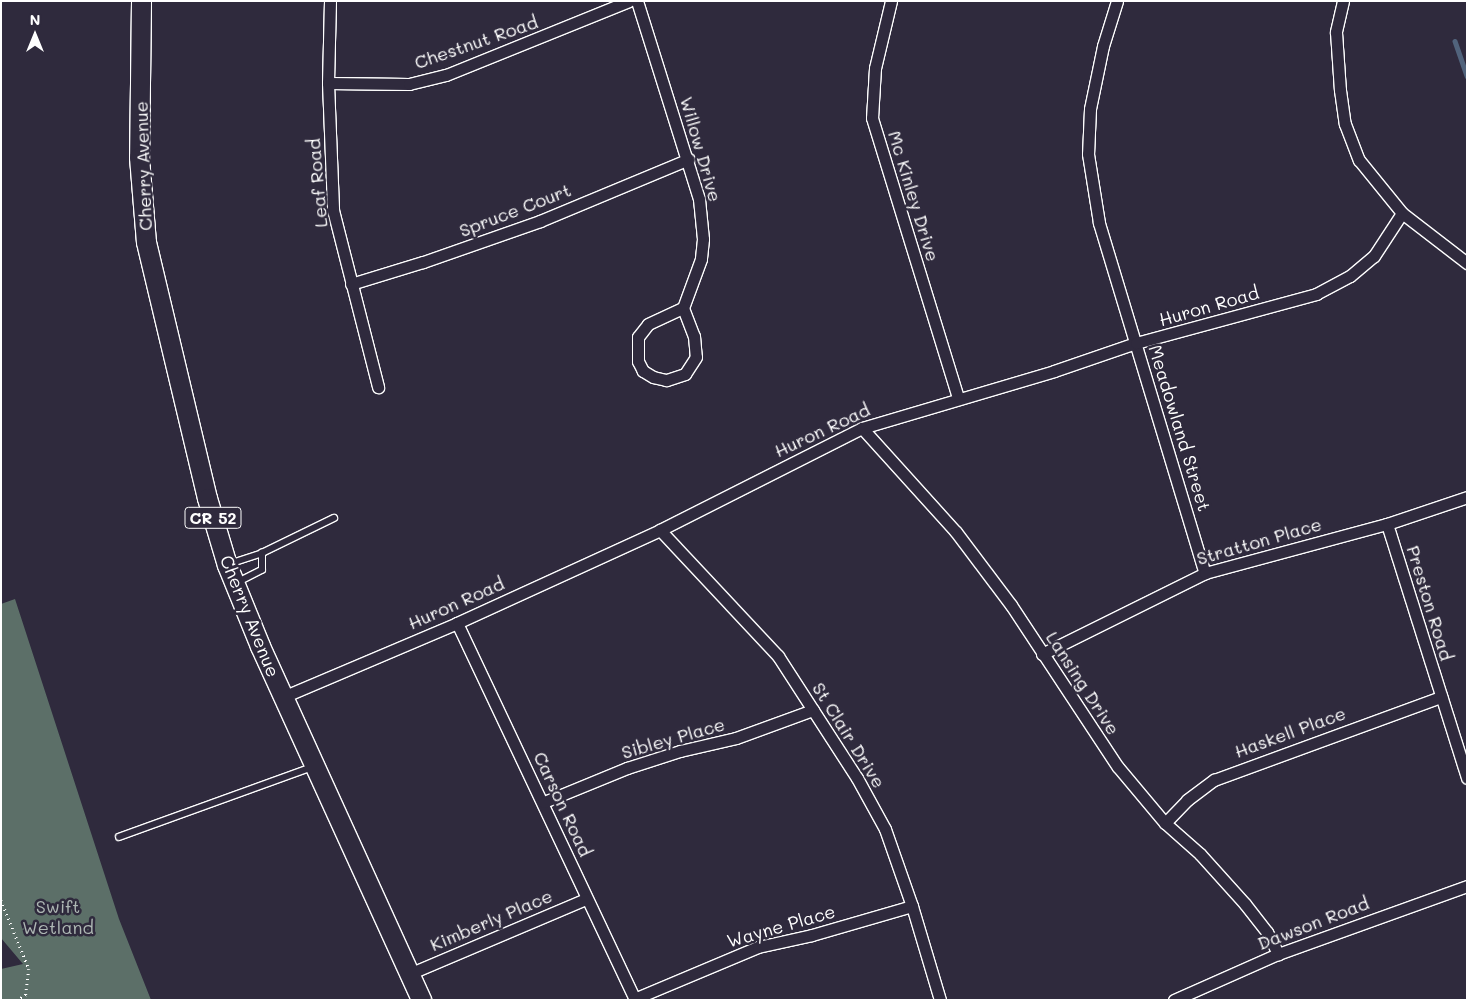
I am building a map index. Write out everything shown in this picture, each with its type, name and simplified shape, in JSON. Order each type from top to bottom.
[{"type":"main road","name":"Cherry Avenue","points":[[141,1],[139,157],[146,242],[207,498],[234,584],[283,697],[421,1000]]},
{"type":"street","name":"Leaf Road","points":[[330,1],[328,83],[333,210],[378,387]]},
{"type":"street","name":"Chestnut Road","points":[[328,83],[409,84],[446,75],[629,1]]},
{"type":"street","name":"Willow Drive","points":[[637,1],[699,199],[703,239],[701,259],[683,308]]},
{"type":"street","name":"Mc Kinley Drive","points":[[891,1],[874,68],[872,118],[958,398]]},
{"type":"street","name":"Meadowland Street","points":[[1117,1],[1103,46],[1090,109],[1088,154],[1103,246],[1136,343],[1205,573]]},
{"type":"street","points":[[1343,1],[1336,32],[1336,56],[1345,124],[1369,175],[1402,213],[1467,263]]},
{"type":"street","name":"Spruce Court","points":[[351,284],[423,262],[540,221],[688,160]]},
{"type":"street","name":"Huron Road","points":[[283,697],[457,623],[660,530],[862,428],[1054,371],[1136,343],[1316,294],[1350,276],[1374,256],[1402,213]]},
{"type":"street","points":[[683,308],[692,327],[696,357],[685,374],[666,380],[653,377],[643,371],[638,361],[638,337],[648,324],[683,308]]},
{"type":"street","name":"Lansing Drive","points":[[862,428],[956,532],[1011,605],[1118,768],[1165,823],[1200,854],[1245,904],[1267,932],[1278,954]]},
{"type":"street","name":"Stratton Place","points":[[1042,654],[1205,573],[1387,524],[1467,497]]},
{"type":"street","name":"Preston Road","points":[[1387,524],[1467,778]]},
{"type":"street","name":"St Clair Drive","points":[[660,530],[778,656],[885,829],[912,906],[940,1000]]},
{"type":"street","name":"Carson Road","points":[[457,623],[544,802],[586,899],[635,999]]},
{"type":"street","name":"Haskell Place","points":[[1165,823],[1187,800],[1214,780],[1441,697]]},
{"type":"street","name":"Sibley Place","points":[[544,802],[627,768],[680,751],[736,738],[813,710]]},
{"type":"street","name":"Dawson Road","points":[[1174,1000],[1278,954],[1467,886]]},
{"type":"street","name":"Kimberly Place","points":[[409,974],[586,899]]},
{"type":"street","name":"Wayne Place","points":[[635,999],[758,947],[812,935],[912,906]]},
{"type":"lane","points":[[227,565],[262,553],[334,518]]},
{"type":"lane","points":[[234,584],[262,570],[262,553]]},
{"type":"lane","points":[[119,836],[315,767]]},
{"type":"path","points":[[1,900],[29,970],[26,994],[18,1000]]},
{"type":"green space","name":"Swift Wetland","points":[[15,599],[119,919],[151,1000],[1,1000],[1,969],[23,964],[1,938],[1,604]]},
{"type":"waterway","points":[[1455,41],[1467,76]]}]
